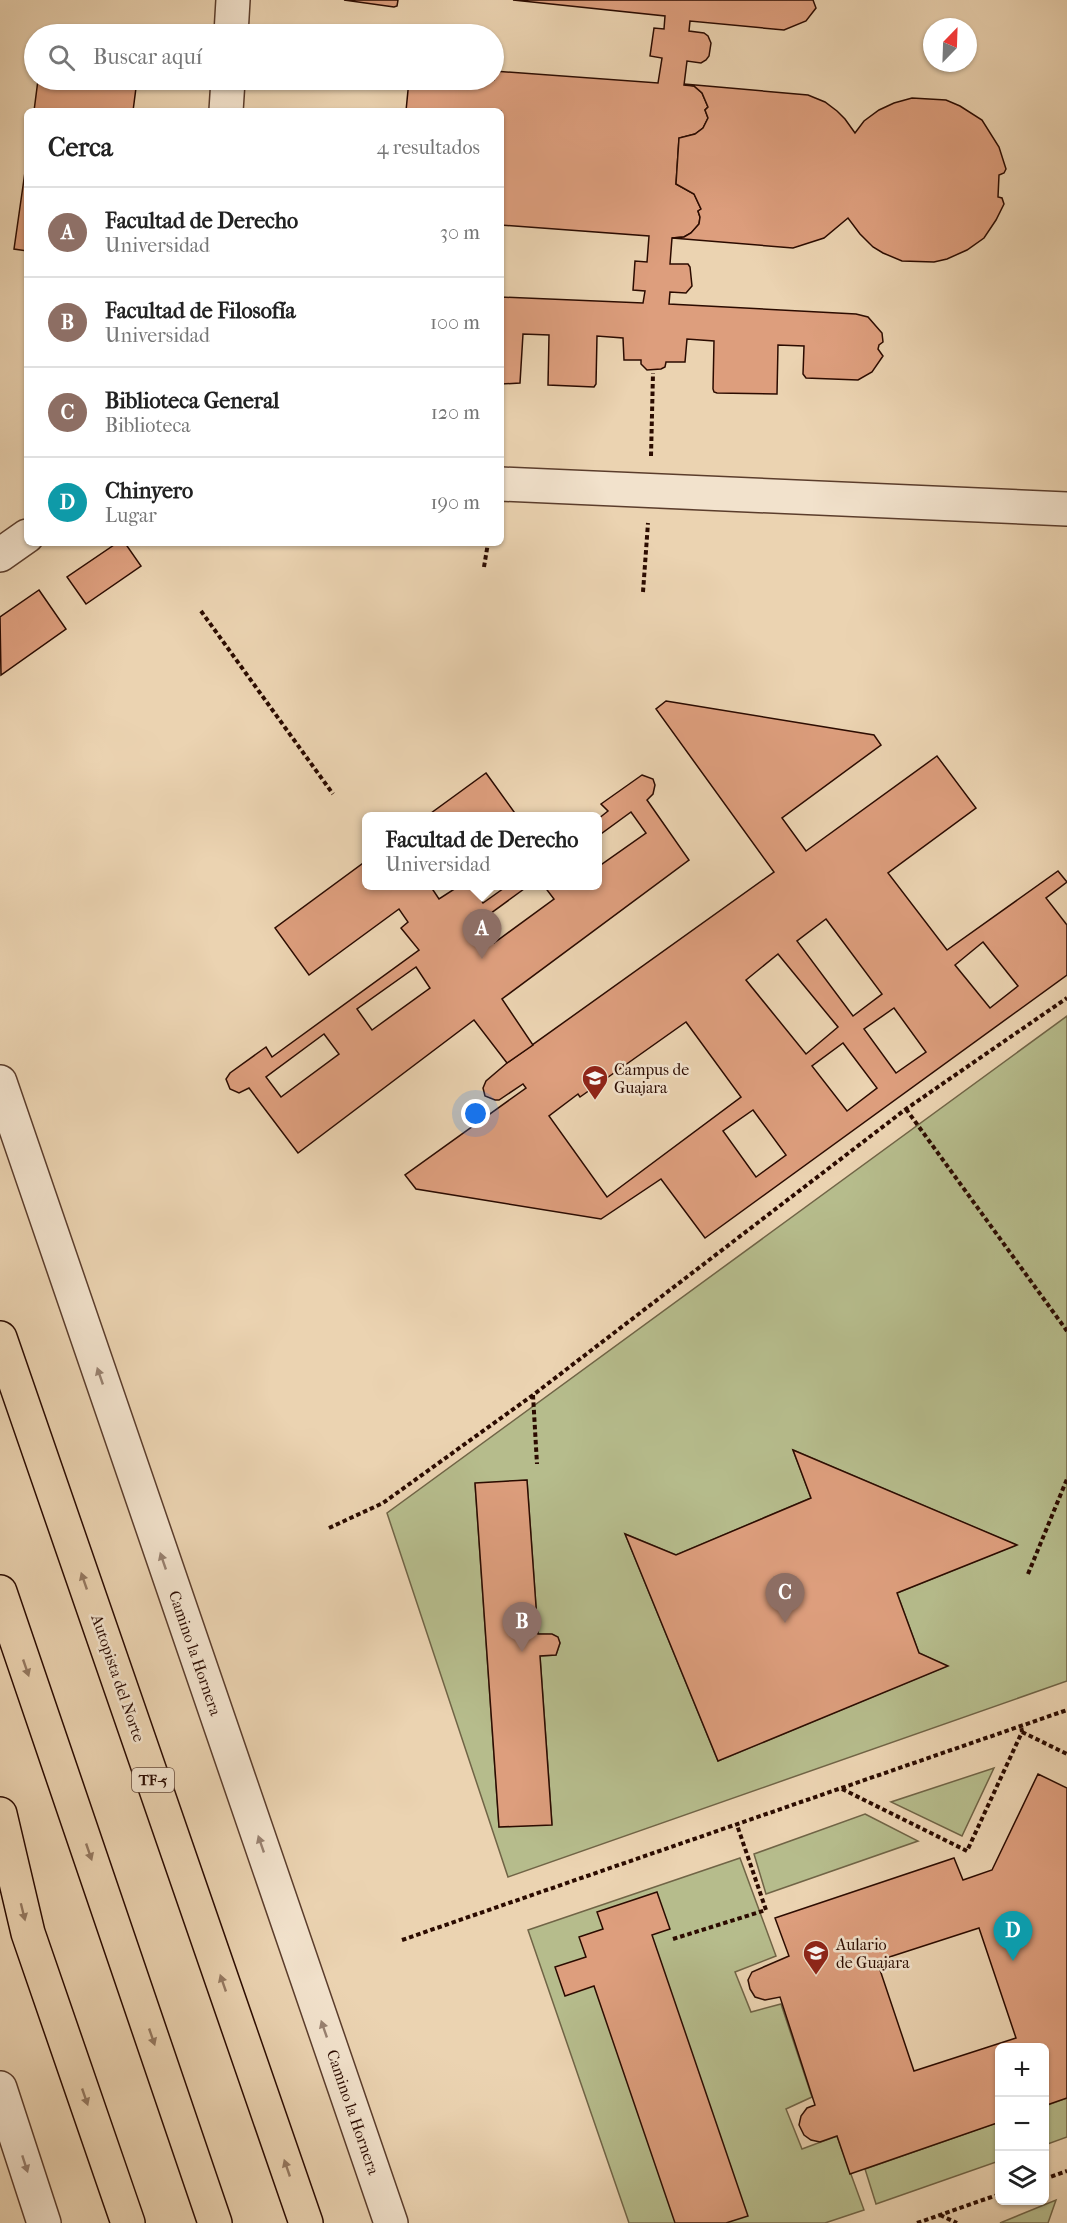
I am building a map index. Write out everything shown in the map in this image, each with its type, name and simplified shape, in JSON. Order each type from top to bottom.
[{"type":"highway","name":"Autopista del Norte","points":[[0,1338],[306,2223]]},
{"type":"highway","points":[[0,1592],[215,2223]]},
{"type":"highway","points":[[0,1814],[28,1933],[128,2223]]},
{"type":"street","points":[[232,24],[233,0]]},
{"type":"street","points":[[226,108],[227,90]]},
{"type":"street","points":[[504,484],[1067,509]]},
{"type":"street","points":[[0,555],[24,538]]},
{"type":"street","name":"Camino la Hornera","points":[[0,1082],[391,2223]]},
{"type":"street","points":[[0,2088],[44,2223]]},
{"type":"path","points":[[650,460],[653,373]]},
{"type":"path","points":[[643,592],[647,545]]},
{"type":"path","points":[[484,567],[488,546]]},
{"type":"path","points":[[201,611],[333,794]]},
{"type":"path","points":[[329,1528],[383,1503],[533,1395],[906,1108],[1067,998]]},
{"type":"path","points":[[906,1108],[1067,1331]]},
{"type":"path","points":[[533,1395],[537,1464]]},
{"type":"path","points":[[1028,1574],[1067,1479]]},
{"type":"path","points":[[402,1940],[1067,1710]]},
{"type":"path","points":[[842,1789],[968,1851],[1023,1732],[1021,1726]]},
{"type":"path","points":[[1023,1732],[1067,1754]]},
{"type":"path","points":[[673,1939],[766,1910],[738,1825]]},
{"type":"path","points":[[1049,2176],[1067,2171]]},
{"type":"path","points":[[917,2223],[995,2195]]},
{"type":"path","points":[[940,2215],[957,2223]]},
{"type":"green space","points":[[1067,1016],[1067,1681],[508,1877],[387,1513]],"holes":[[[793,1450],[1016,1545],[897,1593],[919,1653],[947,1666],[718,1761],[625,1534],[676,1555],[811,1498]],[[527,1480],[538,1634],[554,1635],[560,1643],[556,1655],[540,1656],[552,1824],[499,1827],[475,1484]]]},
{"type":"green space","points":[[994,1768],[962,1836],[891,1802]]},
{"type":"green space","points":[[865,1814],[918,1841],[766,1894],[754,1854]]},
{"type":"green space","points":[[740,1858],[776,1956],[735,1972],[751,2012],[781,2004],[812,2097],[786,2109],[802,2149],[837,2136],[864,2210],[825,2223],[629,2223],[528,1930]]},
{"type":"green space","points":[[1067,2098],[1067,2137],[1049,2144],[1049,2105]]},
{"type":"green space","points":[[995,2123],[995,2162],[876,2204],[865,2169]]},
{"type":"green space","points":[[1056,2200],[1048,2223],[1000,2223],[1049,2205]]},
{"type":"building","points":[[344,0],[398,0],[397,6],[394,7]]},
{"type":"building","points":[[513,0],[813,0],[816,8],[806,21],[784,30],[690,21],[689,31],[704,33],[711,43],[706,60],[701,63],[687,61],[684,85],[694,86],[702,93],[708,107],[705,110],[708,118],[703,128],[695,134],[679,138],[676,184],[694,194],[701,209],[698,211],[699,224],[691,233],[684,237],[672,238],[670,264],[688,264],[692,286],[686,293],[670,292],[669,304],[856,314],[868,317],[882,333],[883,342],[878,349],[883,356],[872,372],[858,380],[806,378],[803,374],[804,346],[778,345],[777,394],[717,393],[713,389],[714,341],[687,339],[685,362],[666,362],[665,367],[661,369],[647,370],[641,364],[641,360],[624,360],[623,338],[597,336],[596,384],[594,387],[548,385],[549,335],[523,334],[520,383],[504,384],[504,297],[643,303],[645,291],[633,290],[635,261],[647,262],[649,236],[504,225],[504,108],[406,108],[408,90],[504,90],[504,72],[658,83],[662,58],[650,56],[654,28],[664,29],[665,16]]},
{"type":"building","points":[[684,84],[808,95],[825,102],[837,111],[855,133],[864,121],[894,103],[912,98],[946,100],[982,120],[999,147],[1006,169],[999,175],[998,197],[1002,198],[1004,204],[984,238],[967,250],[934,262],[902,261],[883,253],[860,234],[848,218],[824,238],[793,248],[672,238],[684,237],[691,233],[699,224],[698,211],[701,209],[694,194],[676,184],[679,138],[695,134],[703,128],[708,118],[705,110],[708,107],[702,93],[694,86]]},
{"type":"building","points":[[37,90],[136,90],[133,108],[34,108]]},
{"type":"building","points":[[24,179],[24,251],[14,249]]},
{"type":"building","points":[[113,546],[127,546],[141,566],[86,604],[67,577]]},
{"type":"building","points":[[39,590],[66,629],[1,675],[0,617]]},
{"type":"building","points":[[666,701],[874,735],[881,745],[782,818],[806,851],[937,756],[976,808],[888,873],[947,950],[1058,871],[1067,882],[1046,898],[1067,925],[1067,975],[705,1238],[661,1179],[601,1219],[416,1189],[405,1175],[526,1088],[523,1084],[499,1100],[495,1100],[485,1096],[483,1088],[486,1081],[507,1063],[774,872],[656,709]],"holes":[[[826,919],[882,994],[853,1016],[797,941]],[[983,942],[1018,986],[990,1008],[955,965]],[[778,954],[838,1027],[806,1054],[746,980]],[[894,1008],[926,1052],[896,1073],[864,1029]],[[686,1022],[741,1097],[607,1197],[549,1116],[578,1094],[580,1097]],[[843,1043],[877,1088],[847,1111],[812,1066]],[[753,1110],[786,1155],[756,1177],[723,1131]]]},
{"type":"building","points":[[486,773],[514,812],[432,812]]},
{"type":"building","points":[[642,775],[653,779],[655,785],[653,794],[647,800],[689,860],[502,999],[533,1045],[507,1063],[474,1020],[298,1153],[249,1088],[239,1093],[230,1089],[226,1079],[230,1073],[266,1047],[272,1057],[419,950],[401,928],[408,922],[399,909],[309,975],[275,928],[362,864],[362,890],[433,890],[439,899],[453,890],[475,890],[483,903],[501,890],[523,890],[479,922],[494,943],[554,899],[547,890],[602,890],[602,864],[646,833],[631,812],[602,833],[602,816],[608,811],[601,804]],"holes":[[[416,967],[430,988],[372,1030],[357,1009]],[[324,1034],[339,1054],[281,1097],[266,1077]]]},
{"type":"building","points":[[793,1450],[1017,1545],[897,1593],[919,1653],[948,1666],[718,1761],[625,1534],[676,1555],[811,1498]]},
{"type":"building","points":[[527,1480],[538,1634],[552,1634],[558,1637],[560,1643],[556,1655],[540,1656],[552,1825],[499,1827],[475,1483]]},
{"type":"building","name":"Aulario de Guajara","points":[[1038,1774],[1067,1788],[1067,2098],[1049,2104],[1049,2043],[1001,2043],[1016,2038],[979,1928],[877,1961],[914,2071],[995,2045],[995,2124],[850,2174],[837,2136],[820,2142],[804,2135],[799,2125],[801,2116],[807,2108],[815,2105],[780,1997],[765,2000],[755,1997],[748,1980],[752,1972],[789,1956],[775,1918],[954,1858],[963,1880],[992,1870]]},
{"type":"building","points":[[657,1892],[670,1929],[652,1935],[748,2216],[726,2223],[675,2223],[594,1986],[565,1996],[555,1967],[586,1957],[579,1937],[603,1929],[597,1912]]},
{"type":"place","name":"Facultad de Derecho","points":[[482,959]]},
{"type":"place","name":"Campus de Guajara","points":[[595,1101]]},
{"type":"place","name":"Biblioteca General","points":[[785,1623]]},
{"type":"place","name":"Facultad de Filosofía","points":[[522,1652]]},
{"type":"place","name":"Chinyero","points":[[1013,1961]]},
{"type":"place","name":"Aulario de Guajara","points":[[816,1976]]}]
